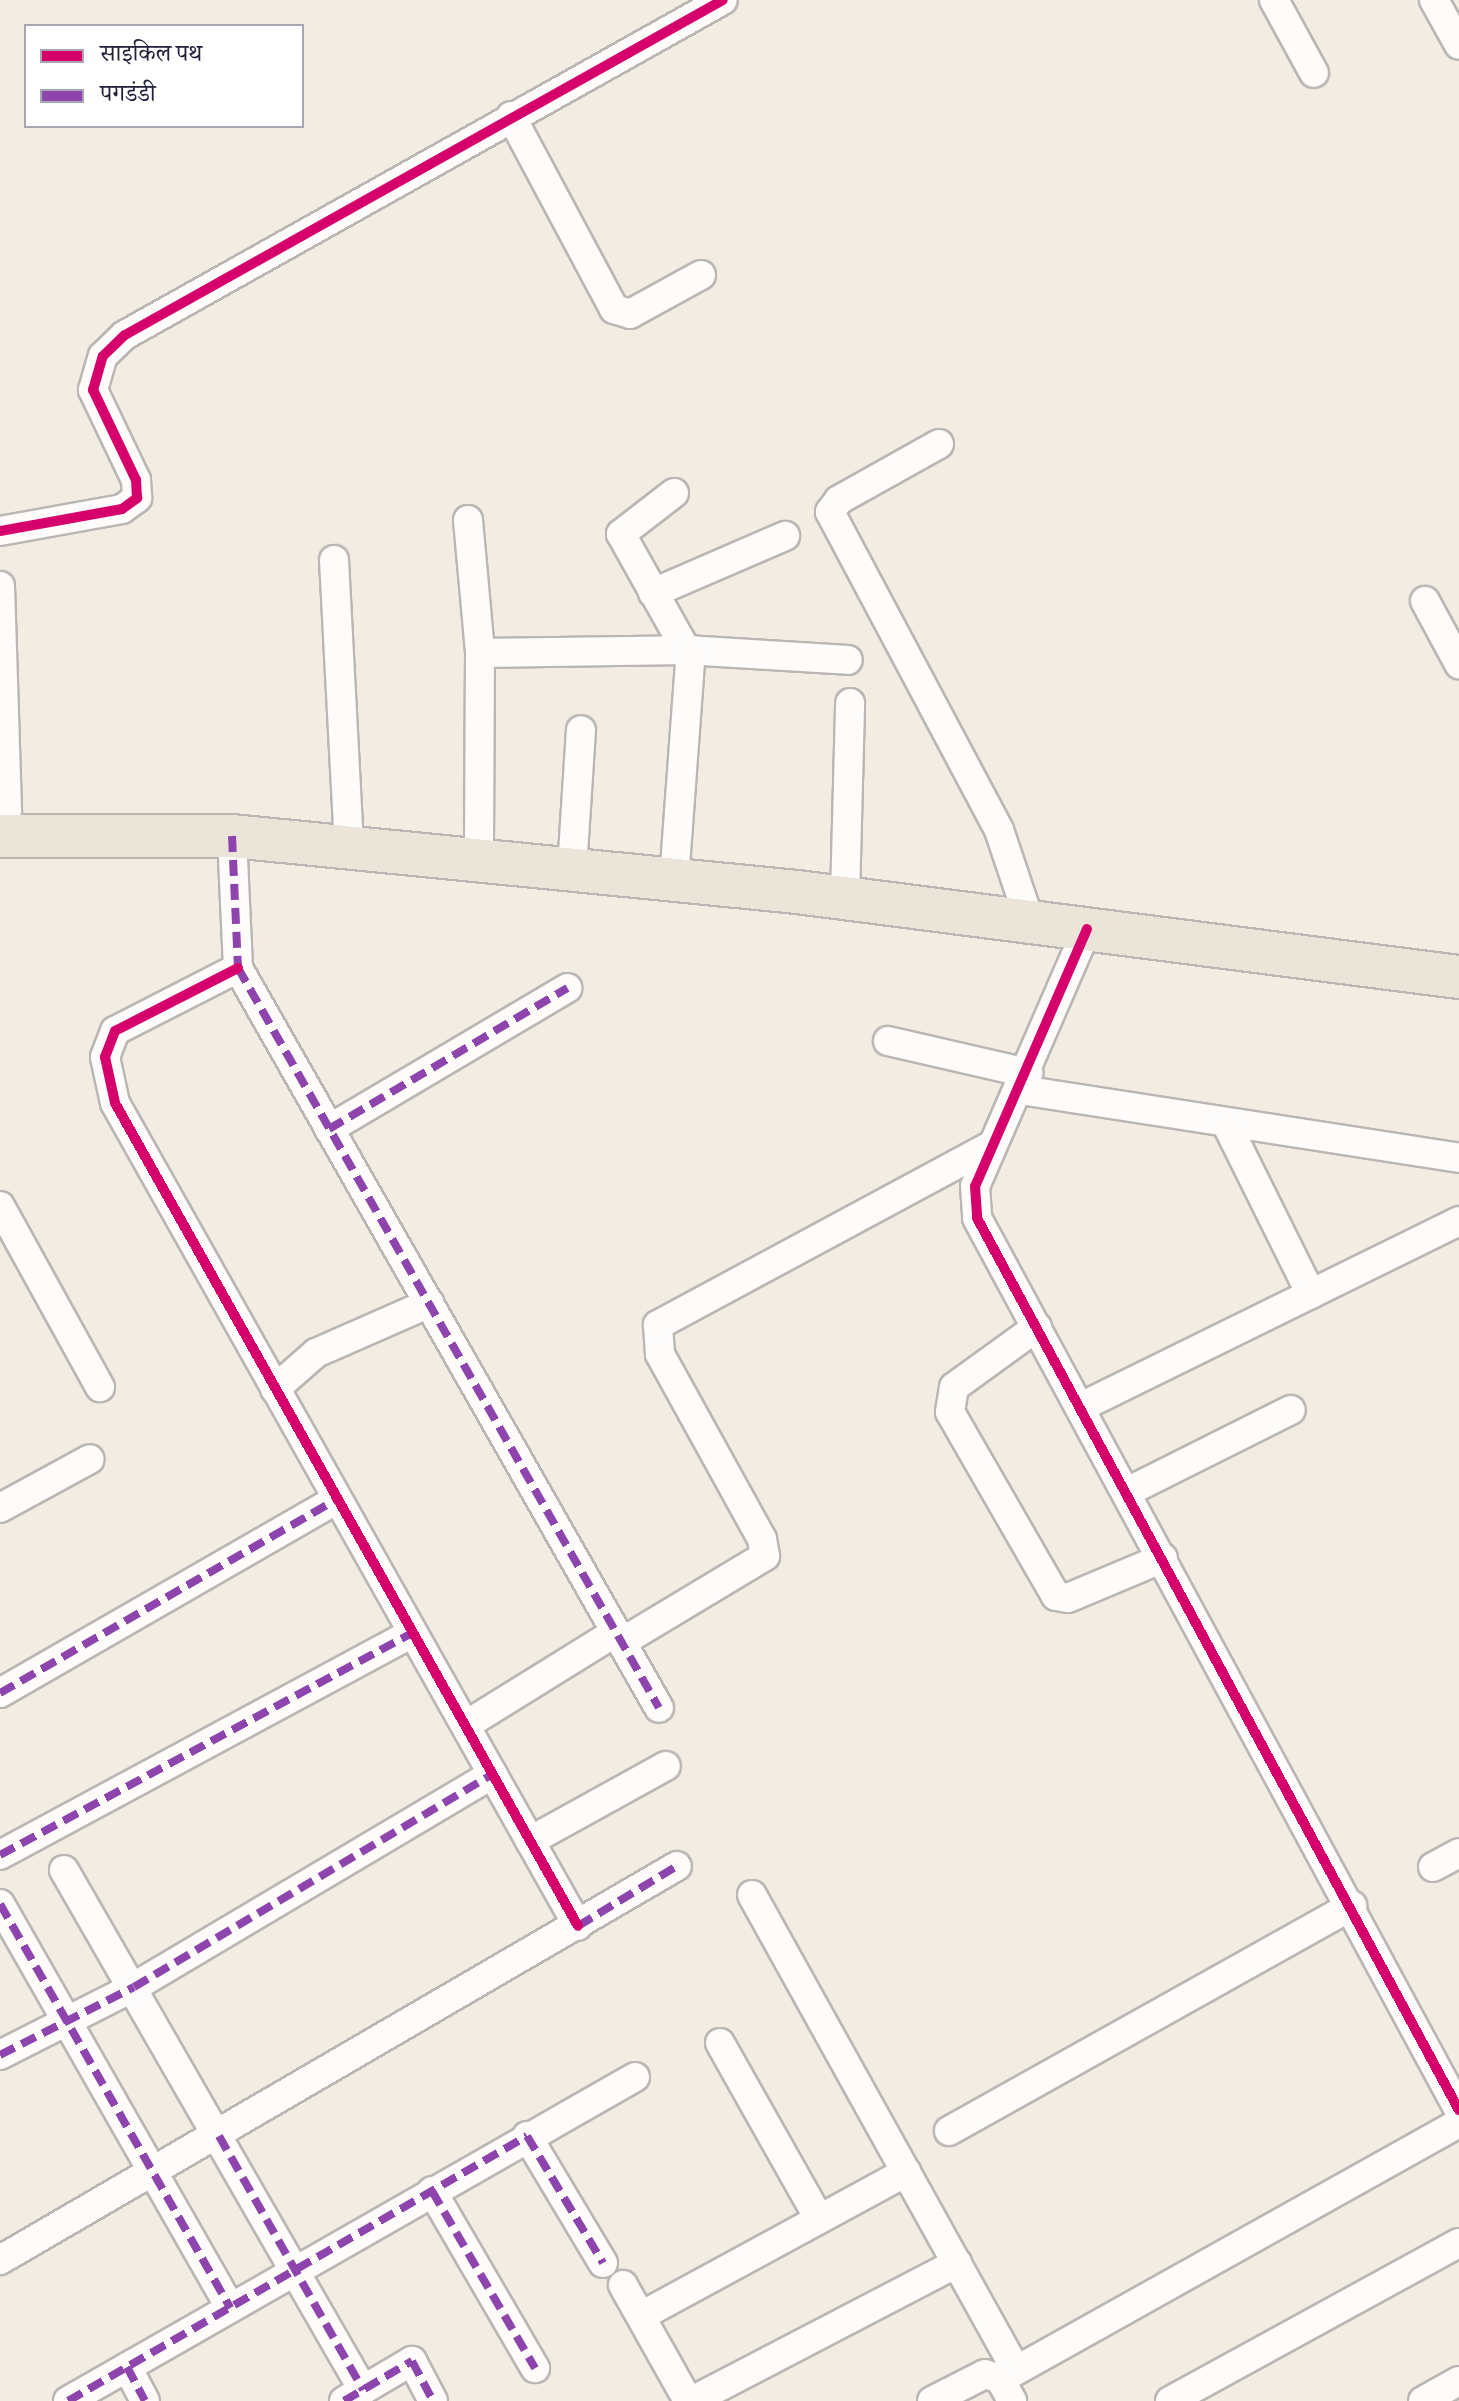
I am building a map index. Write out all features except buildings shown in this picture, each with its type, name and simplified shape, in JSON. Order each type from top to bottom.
[{"type":"highway","points":[[2,819],[170,841],[190,834],[232,836],[845,898],[1459,977]]},
{"type":"street","points":[[0,531],[122,509],[137,498],[136,480],[94,400],[95,378],[114,343],[511,116],[723,0]]},
{"type":"street","points":[[1274,0],[1314,73]]},
{"type":"street","points":[[1434,0],[1459,45]]},
{"type":"street","points":[[511,116],[614,309],[630,314],[701,275]]},
{"type":"street","points":[[939,444],[839,500],[830,512],[999,830],[1030,922]]},
{"type":"street","points":[[674,493],[621,528],[653,593],[688,650],[674,880]]},
{"type":"street","points":[[468,520],[480,653],[479,860]]},
{"type":"street","points":[[653,593],[785,536]]},
{"type":"street","points":[[334,560],[349,847]]},
{"type":"street","points":[[0,586],[2,819]]},
{"type":"street","points":[[1425,601],[1459,664]]},
{"type":"street","points":[[480,653],[688,650],[848,660]]},
{"type":"street","points":[[845,898],[850,703]]},
{"type":"street","points":[[572,869],[581,730]]},
{"type":"street","points":[[232,836],[238,968],[659,1708]]},
{"type":"street","points":[[1087,929],[1024,1082],[991,1146],[975,1186],[977,1218],[1352,1906],[1459,2110]]},
{"type":"street","points":[[238,968],[135,1015],[115,1031],[105,1057],[128,1135],[578,1926]]},
{"type":"street","points":[[329,1129],[567,988]]},
{"type":"street","points":[[888,1041],[1024,1082],[1226,1123],[1459,1158]]},
{"type":"street","points":[[1226,1123],[1311,1294]]},
{"type":"street","points":[[466,1725],[765,1556],[762,1539],[660,1354],[658,1325],[991,1146]]},
{"type":"street","points":[[0,1206],[100,1387]]},
{"type":"street","points":[[1081,1407],[1459,1221]]},
{"type":"street","points":[[275,1389],[316,1353],[430,1303]]},
{"type":"street","points":[[1037,1327],[954,1387],[950,1412],[1056,1596],[1068,1598],[1163,1558]]},
{"type":"street","points":[[1127,1492],[1291,1410]]},
{"type":"street","points":[[0,1508],[90,1459]]},
{"type":"street","points":[[0,1693],[335,1500]]},
{"type":"street","points":[[0,1855],[411,1634]]},
{"type":"street","points":[[530,1841],[666,1766]]},
{"type":"street","points":[[0,2055],[134,1987],[493,1774]]},
{"type":"street","points":[[1433,1867],[1459,1853]]},
{"type":"street","points":[[0,2260],[151,2171],[219,2136],[677,1866]]},
{"type":"street","points":[[64,1870],[134,1987],[294,2271],[353,2396],[412,2361],[433,2401]]},
{"type":"street","points":[[752,1895],[957,2263],[1009,2383]]},
{"type":"street","points":[[0,1904],[230,2308]]},
{"type":"street","points":[[949,2131],[1352,1906]]},
{"type":"street","points":[[720,2043],[819,2219]]},
{"type":"street","points":[[68,2401],[635,2077]]},
{"type":"street","points":[[932,2401],[978,2376],[1009,2383],[1459,2123]]},
{"type":"street","points":[[527,2136],[603,2263]]},
{"type":"street","points":[[641,2316],[906,2172]]},
{"type":"street","points":[[432,2191],[535,2368]]},
{"type":"street","points":[[1170,2401],[1459,2243]]},
{"type":"street","points":[[623,2285],[690,2401],[957,2263]]},
{"type":"street","points":[[127,2367],[145,2401]]},
{"type":"street","points":[[1423,2401],[1459,2381]]},
{"type":"marked path","points":[[232,836],[238,968],[659,1708]]},
{"type":"marked path","points":[[329,1129],[567,988]]},
{"type":"marked path","points":[[0,1693],[335,1500]]},
{"type":"marked path","points":[[0,1855],[411,1634]]},
{"type":"marked path","points":[[0,2055],[134,1987],[493,1774]]},
{"type":"marked path","points":[[574,1920],[578,1926],[677,1866]]},
{"type":"marked path","points":[[0,1904],[230,2308]]},
{"type":"marked path","points":[[219,2136],[363,2390]]},
{"type":"marked path","points":[[68,2401],[527,2136],[603,2263]]},
{"type":"marked path","points":[[432,2191],[535,2368]]},
{"type":"marked path","points":[[344,2401],[412,2361],[433,2401]]},
{"type":"marked path","points":[[127,2367],[145,2401]]},
{"type":"cycle path","points":[[0,531],[122,509],[137,498],[136,480],[93,390],[103,356],[125,335],[723,0]]},
{"type":"cycle path","points":[[1087,929],[975,1186],[977,1218],[1459,2110]]},
{"type":"cycle path","points":[[238,968],[115,1031],[105,1057],[115,1103],[578,1926]]}]
